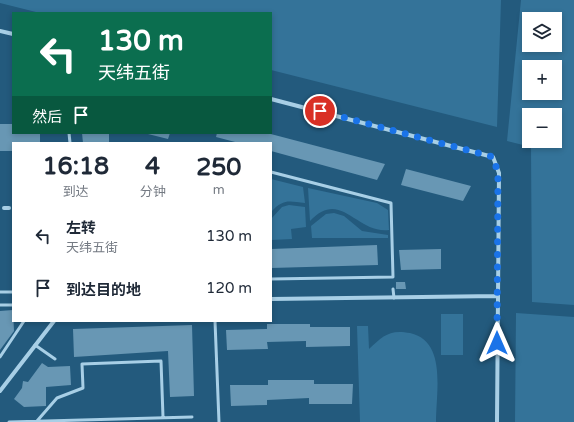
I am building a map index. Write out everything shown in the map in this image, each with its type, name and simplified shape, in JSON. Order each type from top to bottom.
[{"type":"street","points":[[0,31],[12,34]]},
{"type":"street","points":[[272,99],[493,157],[498,173],[496,422]]},
{"type":"street","points":[[2,208],[11,208]]},
{"type":"street","points":[[272,299],[497,296]]},
{"type":"street","points":[[0,391],[53,322]]},
{"type":"lane","points":[[272,172],[391,203],[393,277],[272,279]]},
{"type":"lane","points":[[393,289],[394,298]]},
{"type":"lane","points":[[0,292],[12,292]]},
{"type":"lane","points":[[0,305],[12,305]]},
{"type":"lane","points":[[0,357],[23,322]]},
{"type":"lane","points":[[215,322],[219,422]]},
{"type":"lane","points":[[35,345],[55,358]]},
{"type":"lane","points":[[37,421],[57,398],[83,388],[82,364],[161,361],[163,418]]},
{"type":"lane","points":[[9,422],[192,416]]},
{"type":"shaded area","points":[[0,0],[501,0],[497,127],[272,70],[272,12],[36,12],[0,3]]},
{"type":"shaded area","points":[[521,0],[574,0],[574,305],[532,302],[531,148],[562,148],[562,108],[522,108],[522,145],[507,141]]},
{"type":"shaded area","points":[[272,179],[303,187],[305,203],[286,202],[272,211]]},
{"type":"shaded area","points":[[308,188],[377,203],[388,210],[389,230],[367,226],[340,210],[331,209],[321,212],[310,221]]},
{"type":"shaded area","points":[[289,205],[305,207],[306,227],[291,229],[292,239],[272,240],[272,218],[282,207]]},
{"type":"shaded area","points":[[334,213],[344,216],[362,231],[388,235],[388,238],[312,238],[311,226],[326,214]]},
{"type":"shaded area","points":[[516,313],[574,317],[574,422],[515,422]]},
{"type":"shaded area","points":[[441,314],[463,314],[463,355],[441,355]]},
{"type":"shaded area","points":[[357,326],[368,326],[369,349],[378,340],[391,333],[397,332],[410,333],[422,338],[430,346],[437,369],[438,383],[436,422],[360,422]]},
{"type":"building","points":[[0,124],[12,124],[12,134],[40,134],[40,142],[12,142],[12,151],[0,151]]},
{"type":"building","points":[[82,134],[109,134],[109,142],[83,142]]},
{"type":"building","points":[[148,134],[170,134],[168,139]]},
{"type":"building","points":[[217,134],[271,134],[385,164],[377,180],[272,151],[272,142],[235,142],[216,137]]},
{"type":"building","points":[[406,169],[471,186],[463,201],[401,185]]},
{"type":"building","points":[[377,245],[378,265],[272,268],[272,249]]},
{"type":"building","points":[[441,249],[441,269],[401,270],[399,250]]},
{"type":"building","points":[[396,282],[405,282],[406,289],[396,289]]},
{"type":"building","points":[[12,310],[14,331],[0,350],[0,311]]},
{"type":"building","points":[[267,324],[310,324],[310,327],[350,327],[350,346],[306,347],[306,341],[267,342],[268,349],[227,350],[226,330],[267,329]]},
{"type":"building","points":[[192,325],[194,396],[170,397],[168,351],[74,357],[73,329]]},
{"type":"building","points":[[42,363],[48,367],[70,366],[71,385],[46,387],[46,406],[24,407],[14,399],[22,388],[23,381],[28,382]]},
{"type":"building","points":[[268,380],[314,380],[314,384],[353,384],[352,404],[309,404],[309,398],[267,400],[267,405],[231,406],[230,385],[268,385]]},
{"type":"route","points":[[320,111],[493,157],[498,173],[497,343]]}]
